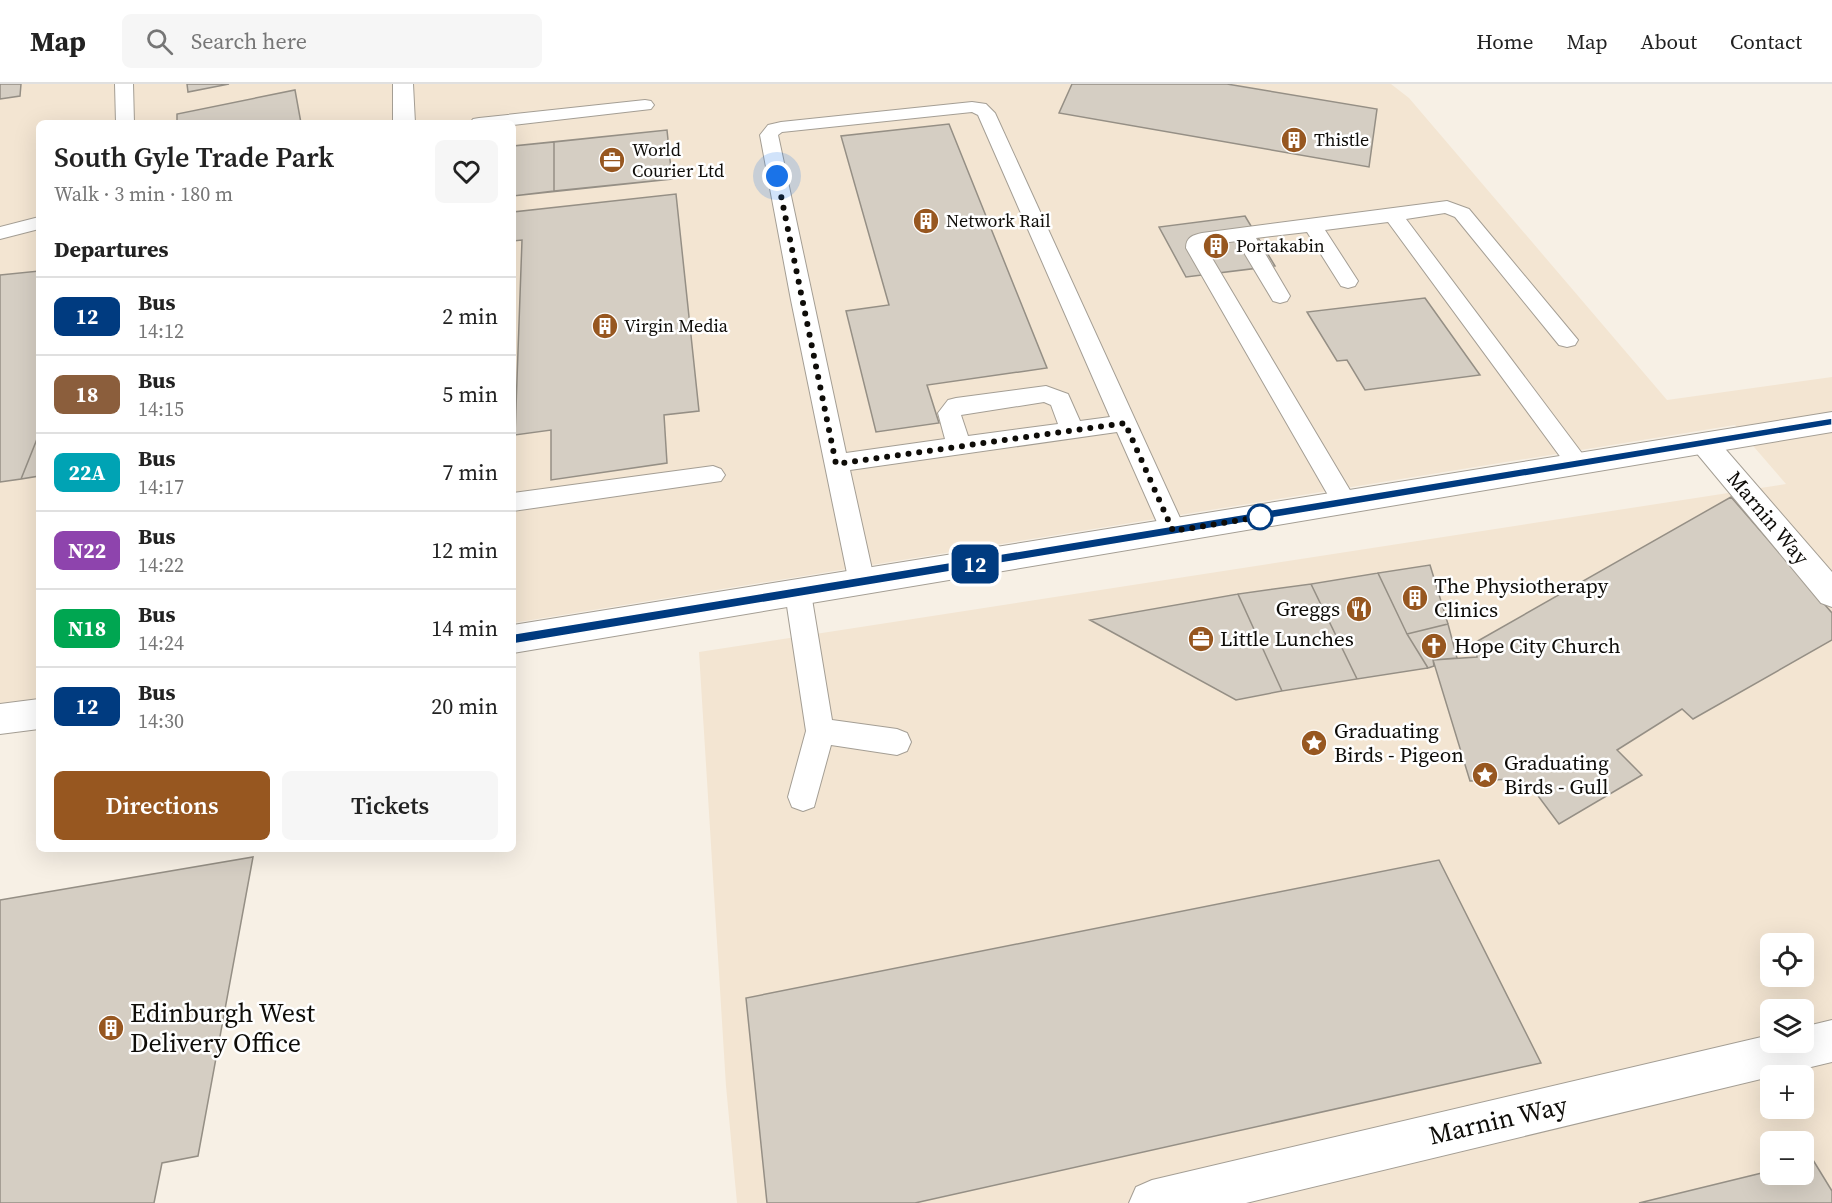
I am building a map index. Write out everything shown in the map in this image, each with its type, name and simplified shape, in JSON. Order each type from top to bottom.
[{"type":"street","points":[[403,84],[404,120]]},
{"type":"street","points":[[516,639],[1832,422]]},
{"type":"street","name":"Marnin Way","points":[[1704,443],[1832,594]]},
{"type":"street","points":[[0,719],[36,714]]},
{"type":"street","name":"Marnin Way","points":[[1161,1202],[1832,1041]]},
{"type":"lane","points":[[124,84],[125,120]]},
{"type":"lane","points":[[507,120],[645,105]]},
{"type":"lane","points":[[862,583],[769,135],[774,129],[781,127],[972,107],[980,108],[986,113],[1173,531]]},
{"type":"lane","points":[[1346,502],[1196,248],[1196,242],[1202,239],[1447,207],[1462,213],[1568,340]]},
{"type":"lane","points":[[1393,215],[1578,464]]},
{"type":"lane","points":[[0,233],[36,224]]},
{"type":"lane","points":[[1312,225],[1348,281]]},
{"type":"lane","points":[[1243,234],[1280,296]]},
{"type":"lane","points":[[959,446],[949,414],[956,406],[1046,394],[1060,400],[1072,431]]},
{"type":"lane","points":[[836,464],[1125,423]]},
{"type":"lane","points":[[516,502],[713,475]]},
{"type":"lane","points":[[798,593],[820,731],[802,797]]},
{"type":"lane","points":[[820,731],[897,742]]},
{"type":"shaded area","points":[[0,84],[1391,84],[1409,98],[1667,400],[1832,377],[1832,1203],[737,1203],[726,1086],[699,652],[1786,484],[1735,425],[516,623],[516,120],[36,120],[36,704],[0,710]]},
{"type":"building","points":[[0,84],[21,84],[20,96],[0,99]]},
{"type":"building","points":[[187,84],[229,84],[188,92]]},
{"type":"building","name":"Thistle","points":[[1072,84],[1227,84],[1377,109],[1369,167],[1059,113]]},
{"type":"building","points":[[295,90],[300,120],[177,120],[177,114]]},
{"type":"building","name":"Network Rail","points":[[949,124],[1047,368],[927,385],[939,423],[876,432],[846,311],[889,305],[841,136]]},
{"type":"building","name":"World Courier Ltd","points":[[667,130],[672,179],[516,196],[516,146]]},
{"type":"building","name":"World Courier Ltd","points":[[667,130],[672,179],[554,191],[554,142]]},
{"type":"building","points":[[554,142],[554,191],[516,196],[516,146]]},
{"type":"building","name":"Virgin Media","points":[[676,194],[699,411],[664,415],[667,463],[551,480],[551,430],[516,435],[522,240],[516,241],[516,212]]},
{"type":"building","name":"Portakabin","points":[[1245,216],[1275,266],[1186,277],[1159,227]]},
{"type":"building","points":[[36,271],[36,442],[21,479],[0,482],[0,275]]},
{"type":"building","points":[[1425,298],[1480,375],[1365,390],[1347,360],[1337,361],[1307,312]]},
{"type":"building","points":[[36,442],[36,476],[21,479]]},
{"type":"building","points":[[1731,497],[1832,613],[1832,640],[1693,719],[1682,709],[1617,750],[1642,775],[1559,824],[1533,789],[1520,790],[1514,779],[1470,781],[1433,660],[1477,657],[1476,642]]},
{"type":"building","name":"The Physiotherapy Clinics","points":[[1430,565],[1448,624],[1407,634],[1378,573]]},
{"type":"building","name":"Greggs","points":[[1378,573],[1407,634],[1428,668],[1357,679],[1311,584]]},
{"type":"building","points":[[1311,584],[1357,679],[1282,691],[1238,594]]},
{"type":"building","points":[[1238,594],[1282,691],[1236,700],[1090,620]]},
{"type":"building","name":"Hope City Church","points":[[1448,624],[1457,658],[1433,660],[1434,666],[1428,668],[1407,634]]},
{"type":"building","name":"Edinburgh West Delivery Office","points":[[253,857],[198,1156],[162,1163],[154,1203],[0,1203],[0,900]]},
{"type":"building","points":[[1439,860],[1541,1063],[915,1203],[767,1203],[746,998]]},
{"type":"building","points":[[1814,1162],[1832,1191],[1832,1203],[1639,1203],[1760,1173],[1760,1185],[1814,1185]]},
{"type":"bus line","name":"12","points":[[516,639],[1832,422]]},
{"type":"place","name":"Thistle","points":[[1294,140]]},
{"type":"place","name":"World Courier Ltd","points":[[612,160]]},
{"type":"place","name":"Network Rail","points":[[926,221]]},
{"type":"place","name":"Portakabin","points":[[1216,246]]},
{"type":"place","name":"Virgin Media","points":[[605,326]]},
{"type":"place","name":"The Physiotherapy Clinics","points":[[1415,598]]},
{"type":"place","name":"Greggs","points":[[1359,609]]},
{"type":"place","name":"Little Lunches","points":[[1201,639]]},
{"type":"place","name":"Hope City Church","points":[[1434,646]]},
{"type":"place","name":"Graduating Birds - Pigeon","points":[[1314,743]]},
{"type":"place","name":"Graduating Birds - Gull","points":[[1485,775]]},
{"type":"place","name":"Edinburgh West Delivery Office","points":[[111,1028]]},
{"type":"route","points":[[777,176],[836,464],[1125,423],[1173,531],[1260,517]]}]
